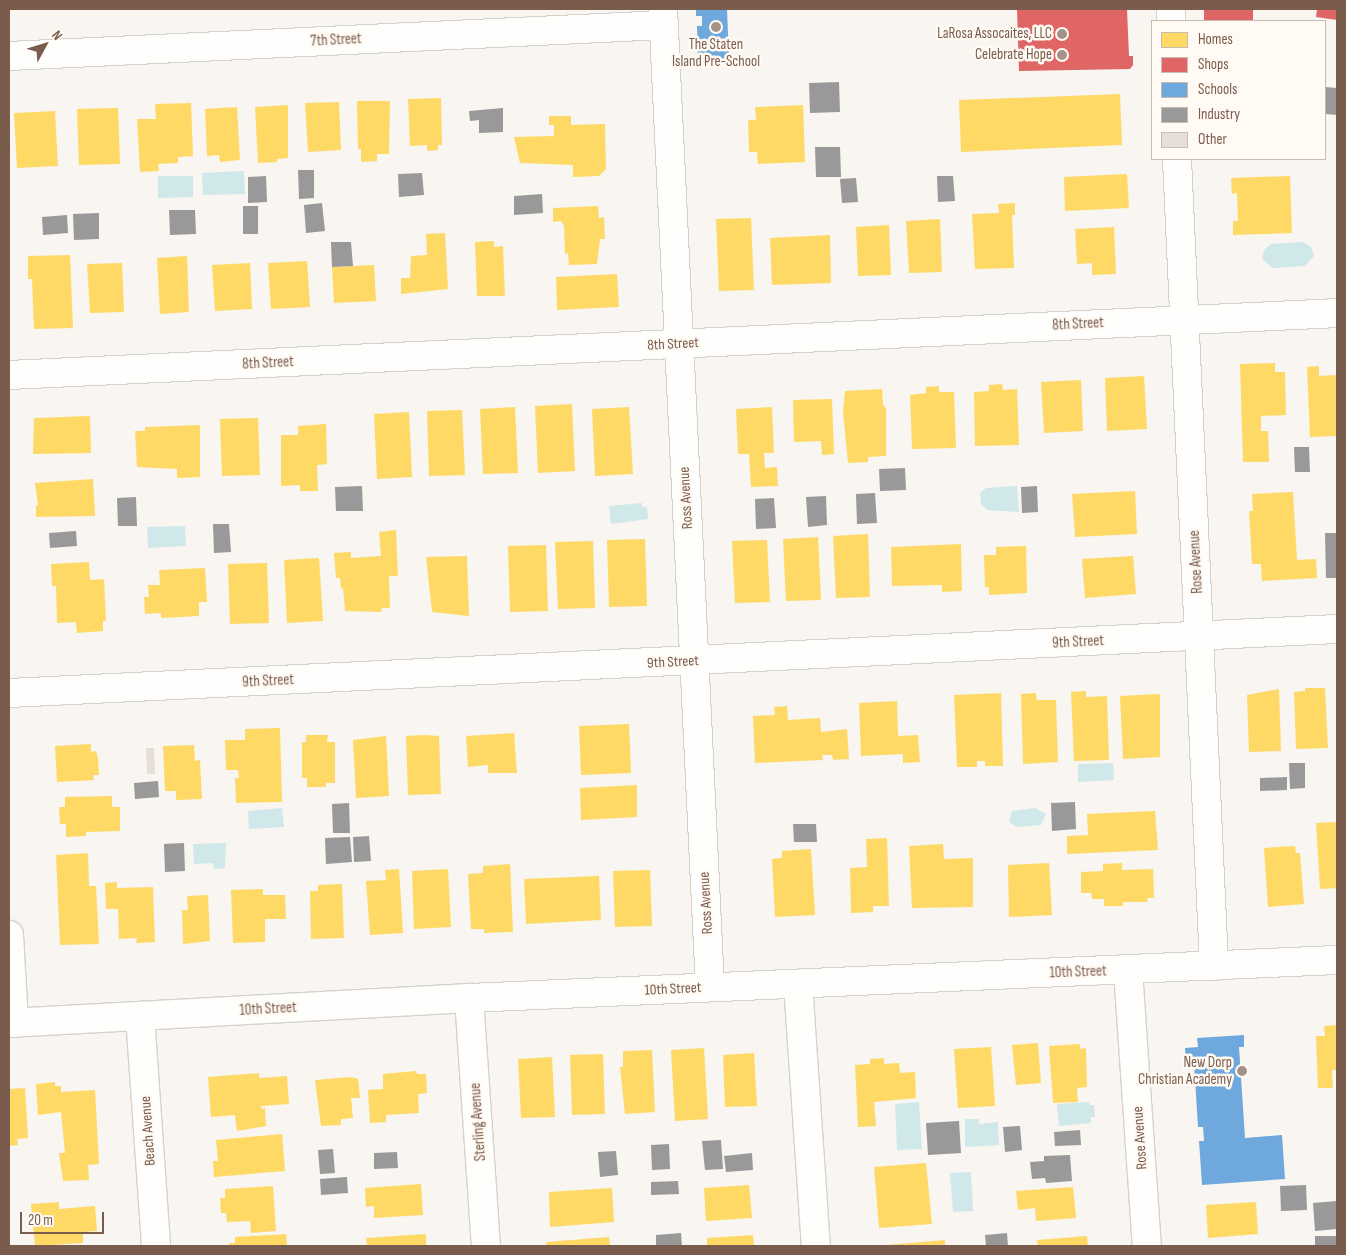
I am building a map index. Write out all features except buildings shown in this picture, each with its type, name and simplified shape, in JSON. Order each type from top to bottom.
[{"type":"street","name":"7th Street","points":[[9,56],[663,17]]},
{"type":"street","name":"Ross Avenue","points":[[663,17],[710,987]]},
{"type":"street","name":"Rose Avenue","points":[[1177,160],[1214,966]]},
{"type":"street","name":"8th Street","points":[[9,375],[1337,313]]},
{"type":"street","name":"9th Street","points":[[9,693],[1337,629]]},
{"type":"street","points":[[9,935],[11,1023]]},
{"type":"street","name":"10th Street","points":[[11,1023],[469,998],[1337,960]]},
{"type":"street","name":"Rose Avenue","points":[[1128,970],[1147,1246]]},
{"type":"street","points":[[798,984],[816,1246]]},
{"type":"street","name":"Sterling Avenue","points":[[469,998],[486,1246]]},
{"type":"street","name":"Beach Avenue","points":[[140,1016],[156,1246]]},
{"type":"water","points":[[244,171],[245,194],[203,195],[202,173]]},
{"type":"water","points":[[158,176],[193,176],[193,197],[158,198]]},
{"type":"water","points":[[1303,242],[1311,247],[1314,256],[1305,266],[1272,268],[1262,259],[1264,250],[1271,244]]},
{"type":"water","points":[[1017,486],[1019,512],[987,510],[981,504],[980,493],[986,488]]},
{"type":"water","points":[[642,503],[642,507],[647,506],[648,519],[611,524],[609,506]]},
{"type":"water","points":[[185,526],[186,546],[148,548],[147,527]]},
{"type":"water","points":[[1113,763],[1114,780],[1078,782],[1078,764]]},
{"type":"water","points":[[282,808],[284,827],[249,829],[248,811]]},
{"type":"water","points":[[1035,808],[1046,814],[1041,825],[1017,827],[1009,822],[1012,811]]},
{"type":"water","points":[[226,843],[225,868],[214,869],[213,863],[194,864],[193,844]]},
{"type":"water","points":[[919,1102],[922,1149],[897,1150],[895,1104]]},
{"type":"water","points":[[1089,1102],[1090,1105],[1094,1105],[1095,1117],[1091,1117],[1091,1123],[1059,1126],[1057,1104]]},
{"type":"water","points":[[965,1119],[979,1119],[979,1124],[998,1122],[999,1145],[965,1147]]},
{"type":"water","points":[[971,1172],[973,1211],[953,1212],[950,1173]]},
{"type":"place","name":"The Staten Island Pre-School","points":[[716,27]]},
{"type":"place","name":"LaRosa Assocaites, LLC","points":[[1062,34]]},
{"type":"place","name":"Celebrate Hope","points":[[1062,55]]},
{"type":"place","name":"New Dorp Christian Academy","points":[[1242,1071]]}]
